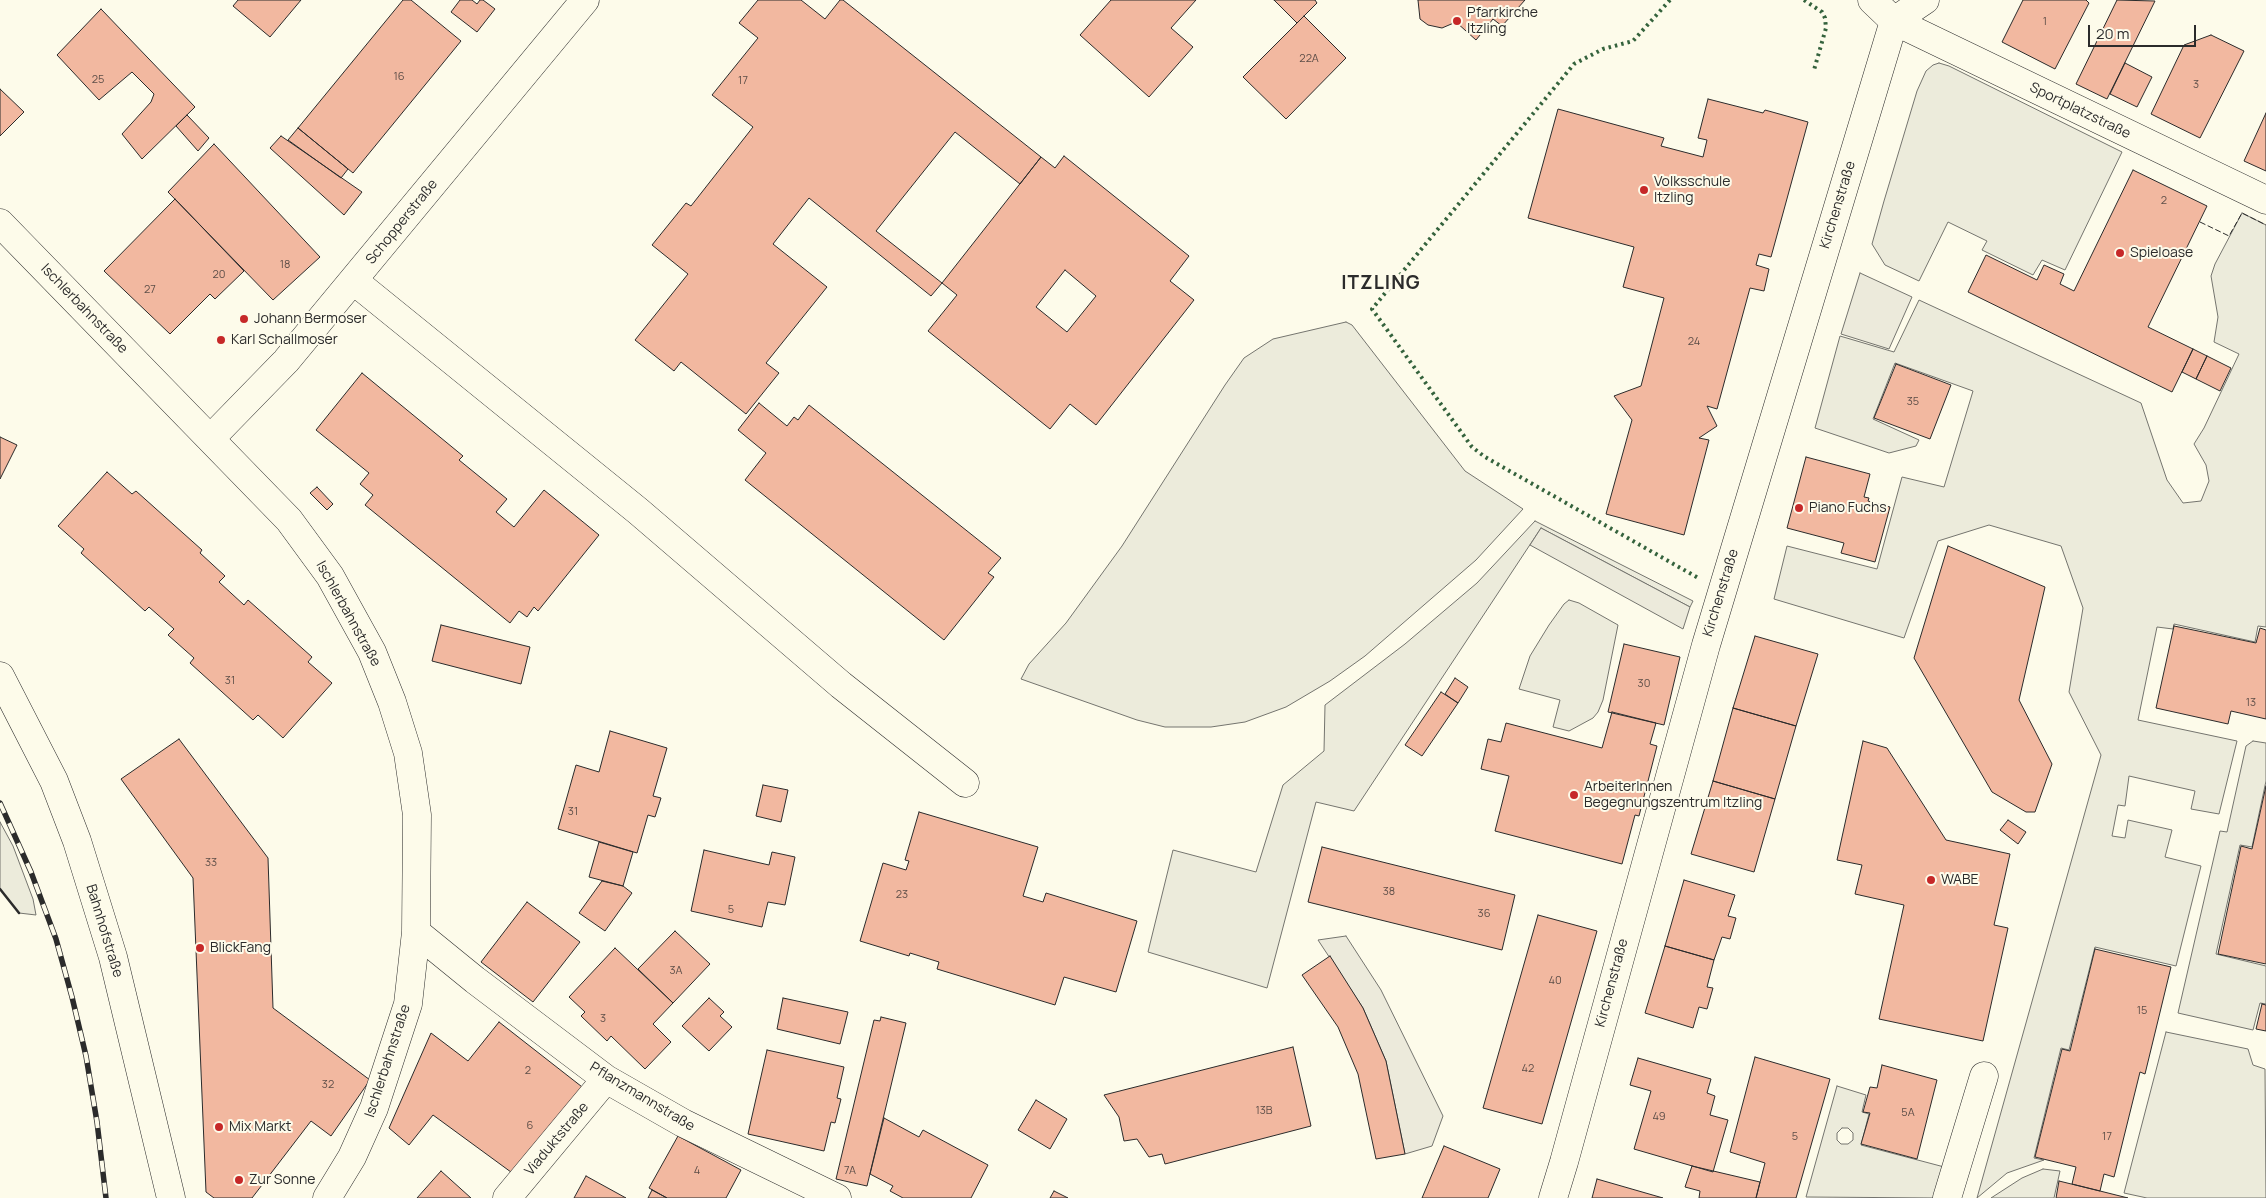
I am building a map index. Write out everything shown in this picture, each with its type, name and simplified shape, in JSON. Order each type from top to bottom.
[{"type":"street","name":"Schopperstraße","points":[[211,438],[286,362],[585,0]]},
{"type":"street","points":[[1872,0],[1894,21],[1925,0]]},
{"type":"street","name":"Sportplatzstraße","points":[[1894,21],[2266,200]]},
{"type":"street","name":"Kirchenstraße","points":[[1553,1198],[1706,645],[1894,21]]},
{"type":"street","name":"Ischlerbahnstraße","points":[[0,223],[289,520],[330,576],[372,652],[392,702],[408,753],[417,815],[416,932],[408,1004],[374,1108],[352,1157],[327,1198]]},
{"type":"street","points":[[354,281],[638,511],[841,685],[965,783]]},
{"type":"street","name":"Bahnhofstraße","points":[[0,676],[54,781],[77,841],[114,957],[171,1198]]},
{"type":"street","name":"Pflanzmannstraße","points":[[416,932],[475,980],[606,1079],[683,1123],[837,1198]]},
{"type":"street","points":[[1947,1198],[1984,1076]]},
{"type":"street","name":"Viaduktstraße","points":[[507,1198],[606,1079]]},
{"type":"shaded area","points":[[1939,63],[1949,66],[2122,152],[2065,270],[2042,260],[2033,275],[1982,250],[1987,241],[1948,222],[1919,281],[1885,265],[1872,244],[1917,91],[1926,71]]},
{"type":"shaded area","points":[[2242,213],[2266,225],[2266,627],[2258,626],[2255,642],[2174,624],[2173,629],[2157,627],[2138,720],[2237,741],[2219,814],[2191,809],[2195,791],[2129,776],[2125,806],[2118,805],[2112,836],[2125,838],[2128,820],[2172,830],[2165,857],[2201,866],[2176,966],[2095,947],[2069,1050],[2061,1048],[2034,1158],[2044,1160],[2007,1173],[1977,1198],[2101,755],[2069,692],[2083,608],[2061,546],[1989,525],[1938,541],[1904,638],[1774,599],[1787,546],[1877,569],[1902,477],[1944,487],[1973,391],[1895,363],[1873,419],[1919,440],[1916,446],[1889,453],[1815,428],[1840,336],[1894,352],[1919,300],[2141,403],[2167,480],[2183,503],[2201,501],[2209,481],[2206,465],[2194,444],[2204,428],[2239,354],[2214,342],[2218,317],[2211,276],[2215,264]]},
{"type":"shaded area","points":[[1860,273],[1912,297],[1889,349],[1841,334]]},
{"type":"shaded area","points":[[1346,322],[1352,325],[1465,471],[1523,509],[1476,560],[1365,656],[1330,681],[1286,707],[1245,722],[1211,727],[1165,727],[1137,720],[1021,679],[1029,664],[1066,623],[1122,546],[1244,358],[1273,339]]},
{"type":"shaded area","points":[[1535,521],[1693,601],[1690,607],[1541,528],[1354,811],[1316,802],[1267,988],[1148,952],[1173,850],[1256,872],[1283,785],[1324,751],[1325,705],[1405,644],[1477,583]]},
{"type":"shaded area","points":[[1541,528],[1690,607],[1683,629],[1530,545]]},
{"type":"shaded area","points":[[1569,600],[1579,603],[1618,625],[1603,700],[1598,712],[1593,718],[1569,731],[1553,727],[1560,700],[1519,689],[1530,656],[1549,625]]},
{"type":"shaded area","points":[[2253,741],[2266,743],[2266,781],[2252,847],[2240,845],[2216,954],[2266,966],[2266,1004],[2260,1003],[2253,1030],[2178,1013],[2220,831],[2227,832],[2246,746]]},
{"type":"shaded area","points":[[0,822],[13,846],[33,899],[36,915],[19,913],[0,889]]},
{"type":"shaded area","points":[[1346,936],[1381,990],[1443,1116],[1432,1146],[1405,1154],[1386,1061],[1363,1008],[1318,940]]},
{"type":"shaded area","points":[[2166,1032],[2248,1049],[2253,1065],[2265,1069],[2266,1198],[2147,1198],[2124,1193]]},
{"type":"shaded area","points":[[1837,1086],[1866,1095],[1862,1112],[1869,1114],[1861,1145],[1948,1168],[1939,1198],[1806,1197]],"holes":[[[1842,1128],[1848,1128],[1853,1133],[1853,1140],[1848,1144],[1841,1144],[1837,1140],[1837,1133]]]},
{"type":"shaded area","points":[[2043,1169],[2060,1171],[2054,1198],[1991,1198],[2022,1178]]},
{"type":"building","points":[[238,0],[301,0],[270,37],[233,6]]},
{"type":"building","points":[[403,0],[411,0],[461,41],[353,173],[298,128]]},
{"type":"building","points":[[460,0],[472,0],[477,4],[480,0],[483,0],[495,9],[477,32],[451,12]]},
{"type":"building","points":[[758,0],[801,0],[825,19],[840,0],[843,0],[1041,157],[1020,184],[955,132],[876,231],[942,283],[931,296],[809,198],[773,244],[827,287],[766,363],[779,373],[746,414],[681,362],[674,371],[635,340],[688,274],[652,245],[686,203],[691,206],[753,127],[712,95],[758,38],[739,23]]},
{"type":"building","points":[[1111,0],[1196,0],[1171,28],[1193,47],[1149,97],[1080,35]]},
{"type":"building","points":[[1274,0],[1315,0],[1317,3],[1297,23]]},
{"type":"building","name":"Pfarrkirche Itzling","points":[[1418,0],[1525,0],[1502,26],[1493,19],[1476,40],[1456,22],[1442,28],[1428,25],[1420,19]]},
{"type":"building","points":[[2023,0],[2086,0],[2089,3],[2055,69],[2002,42]]},
{"type":"building","points":[[2117,0],[2155,1],[2107,99],[2076,84]]},
{"type":"building","points":[[101,9],[195,107],[142,159],[122,134],[151,102],[154,94],[132,72],[99,100],[57,55]]},
{"type":"building","points":[[1304,16],[1346,58],[1286,119],[1243,77]]},
{"type":"building","points":[[2211,35],[2244,51],[2200,138],[2151,114],[2184,45]]},
{"type":"building","points":[[2125,63],[2152,77],[2137,107],[2110,94]]},
{"type":"building","points":[[0,89],[24,112],[0,136]]},
{"type":"building","points":[[1708,99],[1763,113],[1765,110],[1808,122],[1771,257],[1759,254],[1756,265],[1769,269],[1764,291],[1750,288],[1717,409],[1707,406],[1717,426],[1699,438],[1709,440],[1684,535],[1606,514],[1632,420],[1614,396],[1641,386],[1664,298],[1623,287],[1634,247],[1528,218],[1558,109],[1664,138],[1661,146],[1703,157],[1707,140],[1698,138]]},
{"type":"building","points":[[2266,113],[2266,171],[2244,161]]},
{"type":"building","points":[[187,115],[209,138],[198,151],[176,126]]},
{"type":"building","points":[[298,128],[348,169],[341,178],[288,140]]},
{"type":"building","points":[[281,136],[362,192],[344,215],[270,148]]},
{"type":"building","points":[[214,144],[320,257],[273,300],[168,192]]},
{"type":"building","points":[[1064,156],[1189,256],[1170,281],[1194,300],[1096,425],[1070,404],[1050,429],[928,331],[957,295],[942,283],[1041,157],[1055,168]],"holes":[[[1065,270],[1096,296],[1067,332],[1036,307]]]},
{"type":"building","points":[[2133,170],[2207,206],[2148,327],[2193,349],[2172,392],[1968,292],[1986,255],[2037,280],[2044,265],[2064,274],[2060,284],[2074,291]]},
{"type":"building","points":[[175,199],[244,271],[215,299],[210,294],[170,334],[104,271]]},
{"type":"building","points":[[2193,349],[2207,356],[2196,379],[2182,372]]},
{"type":"building","points":[[2207,356],[2231,368],[2220,391],[2196,379]]},
{"type":"building","points":[[1896,364],[1951,385],[1930,439],[1874,418]]},
{"type":"building","points":[[362,373],[463,456],[459,460],[507,499],[496,512],[514,527],[544,490],[599,535],[538,611],[534,607],[527,617],[519,611],[510,623],[365,505],[373,495],[360,484],[369,473],[316,430]]},
{"type":"building","points":[[759,403],[787,426],[794,417],[798,420],[809,405],[1001,558],[988,573],[994,577],[944,640],[745,480],[766,453],[738,430]]},
{"type":"building","points":[[0,437],[17,445],[0,479]]},
{"type":"building","points":[[1806,457],[1870,474],[1864,497],[1869,498],[1868,501],[1890,507],[1875,562],[1841,553],[1844,543],[1787,528]]},
{"type":"building","points":[[107,472],[132,494],[136,491],[202,550],[200,553],[225,576],[219,582],[244,605],[248,600],[312,657],[308,662],[332,683],[283,738],[258,715],[253,720],[190,663],[194,658],[168,635],[174,629],[149,607],[145,611],[81,553],[84,549],[58,526]]},
{"type":"building","points":[[317,487],[333,504],[327,510],[310,493]]},
{"type":"building","points":[[1948,546],[2045,587],[2019,700],[2052,764],[2035,812],[2026,812],[1992,792],[1914,658]]},
{"type":"building","points":[[441,625],[530,647],[521,684],[432,661]]},
{"type":"building","points":[[2174,626],[2256,643],[2260,628],[2266,630],[2266,719],[2231,711],[2228,724],[2156,708]]},
{"type":"building","points":[[1755,636],[1818,654],[1796,726],[1733,708]]},
{"type":"building","points":[[1624,644],[1680,657],[1664,725],[1608,712]]},
{"type":"building","points":[[1455,678],[1468,687],[1458,703],[1445,694]]},
{"type":"building","points":[[1441,692],[1458,703],[1422,756],[1405,745]]},
{"type":"building","points":[[1733,708],[1796,726],[1775,799],[1713,781]]},
{"type":"building","name":"ArbeiterInnen Begegnungszentrum Itzling","points":[[1612,712],[1656,723],[1650,744],[1657,746],[1639,816],[1635,815],[1622,864],[1495,831],[1509,776],[1481,769],[1488,739],[1501,742],[1506,723],[1602,748]]},
{"type":"building","points":[[610,731],[667,748],[653,796],[661,798],[655,817],[648,815],[637,853],[558,829],[576,765],[599,772]]},
{"type":"building","points":[[179,739],[268,858],[273,1008],[370,1080],[331,1136],[311,1121],[252,1198],[214,1198],[206,1192],[193,878],[121,779]]},
{"type":"building","name":"WABE","points":[[1863,741],[1887,748],[1946,840],[2010,854],[1994,925],[2008,928],[1983,1041],[1879,1019],[1904,905],[1855,894],[1862,865],[1837,860]]},
{"type":"building","points":[[1713,781],[1775,799],[1754,872],[1691,854]]},
{"type":"building","points":[[763,785],[788,790],[781,822],[756,816]]},
{"type":"building","points":[[2266,786],[2266,964],[2218,954],[2241,846],[2252,849]]},
{"type":"building","points":[[919,812],[1038,847],[1023,896],[1043,902],[1046,893],[1137,921],[1116,992],[1064,977],[1055,1005],[937,969],[939,962],[910,953],[909,956],[860,941],[883,863],[906,870],[909,861],[905,860]]},
{"type":"building","points":[[2008,820],[2026,832],[2018,844],[2000,830]]},
{"type":"building","points":[[599,842],[633,852],[623,886],[589,877]]},
{"type":"building","points":[[1322,847],[1515,895],[1502,950],[1308,902]]},
{"type":"building","points":[[704,850],[769,865],[772,852],[795,857],[785,905],[768,902],[762,927],[691,911]]},
{"type":"building","points":[[1684,880],[1735,895],[1728,916],[1736,918],[1730,939],[1722,937],[1714,960],[1665,946]]},
{"type":"building","points":[[602,881],[623,886],[632,893],[605,931],[579,913]]},
{"type":"building","points":[[527,902],[580,942],[533,1002],[481,962]]},
{"type":"building","points":[[1538,915],[1597,931],[1542,1124],[1483,1108]]},
{"type":"building","points":[[675,931],[710,964],[673,1003],[638,969]]},
{"type":"building","points":[[1665,946],[1714,960],[1707,987],[1713,988],[1707,1009],[1699,1007],[1693,1028],[1645,1013]]},
{"type":"building","points":[[615,948],[673,1003],[653,1024],[671,1042],[645,1069],[611,1036],[607,1041],[581,1016],[585,1012],[569,997]]},
{"type":"building","points":[[2095,949],[2171,967],[2145,1074],[2140,1072],[2114,1177],[2104,1174],[2100,1191],[2072,1184],[2076,1167],[2035,1157],[2062,1049],[2070,1051]]},
{"type":"building","points":[[1330,956],[1363,1008],[1386,1061],[1405,1154],[1376,1159],[1358,1074],[1338,1027],[1302,975]]},
{"type":"building","points":[[709,998],[724,1012],[720,1016],[732,1027],[709,1051],[682,1026]]},
{"type":"building","points":[[783,998],[848,1012],[840,1044],[777,1029]]},
{"type":"building","points":[[2262,1004],[2266,1005],[2266,1031],[2256,1029]]},
{"type":"building","points":[[881,1017],[906,1023],[867,1186],[836,1179],[874,1020],[880,1021]]},
{"type":"building","points":[[499,1022],[586,1090],[515,1175],[433,1115],[409,1145],[389,1128],[431,1033],[468,1061]]},
{"type":"building","points":[[1293,1047],[1311,1126],[1165,1164],[1162,1154],[1149,1157],[1137,1139],[1124,1141],[1119,1117],[1104,1095]]},
{"type":"building","points":[[767,1050],[844,1067],[837,1098],[841,1099],[835,1123],[831,1122],[824,1151],[748,1134]]},
{"type":"building","points":[[1755,1057],[1830,1079],[1796,1198],[1756,1198],[1765,1163],[1730,1152]]},
{"type":"building","points":[[1638,1058],[1711,1079],[1707,1093],[1715,1096],[1710,1115],[1728,1120],[1713,1172],[1634,1149],[1651,1091],[1630,1085]]},
{"type":"building","points":[[1882,1065],[1937,1080],[1917,1159],[1861,1144],[1870,1113],[1863,1112],[1870,1087],[1877,1088]]},
{"type":"building","points":[[1036,1100],[1067,1119],[1050,1149],[1018,1130]]},
{"type":"building","points":[[884,1118],[919,1137],[923,1130],[988,1165],[971,1198],[903,1198],[890,1191],[893,1186],[870,1174]]},
{"type":"building","points":[[678,1136],[741,1170],[726,1198],[667,1198],[649,1188]]},
{"type":"building","points":[[1444,1146],[1500,1169],[1488,1198],[1422,1198]]},
{"type":"building","points":[[1692,1166],[1760,1182],[1756,1198],[1699,1198],[1700,1191],[1685,1187]]},
{"type":"building","points":[[441,1171],[471,1198],[417,1198]]},
{"type":"building","points":[[586,1176],[626,1198],[574,1198]]},
{"type":"building","points":[[1597,1179],[1663,1198],[1592,1198]]},
{"type":"building","points":[[2059,1181],[2100,1191],[2128,1198],[2056,1198]]},
{"type":"building","points":[[652,1190],[667,1198],[648,1198]]},
{"type":"building","points":[[1054,1191],[1068,1198],[1050,1198]]},
{"type":"railway","points":[[0,803],[31,872],[56,939],[72,997],[86,1056],[97,1122],[106,1198]]},
{"type":"hedge","points":[[1670,0],[1633,41],[1603,49],[1574,64],[1372,309],[1472,447],[1485,457],[1700,579]]},
{"type":"hedge","points":[[1804,0],[1822,12],[1825,18],[1826,28],[1814,70]]},
{"type":"fence","points":[[2200,222],[2229,236],[2242,213],[2266,225]]},
{"type":"wall","points":[[0,889],[19,913]]},
{"type":"place","name":"Pfarrkirche Itzling","points":[[1457,21]]},
{"type":"place","name":"Volksschule Itzling","points":[[1644,190]]},
{"type":"place","name":"Spieloase","points":[[2120,253]]},
{"type":"place","name":"Johann Bermoser","points":[[244,319]]},
{"type":"place","name":"Karl Schallmoser","points":[[221,340]]},
{"type":"place","name":"Piano Fuchs","points":[[1799,508]]},
{"type":"place","name":"ArbeiterInnen Begegnungszentrum Itzling","points":[[1574,795]]},
{"type":"place","name":"WABE","points":[[1931,880]]},
{"type":"place","name":"BlickFang","points":[[200,948]]},
{"type":"place","name":"Mix Markt","points":[[219,1127]]},
{"type":"place","name":"Zur Sonne","points":[[239,1180]]},
{"type":"district","name":"ITZLING","points":[[1381,284]]}]
